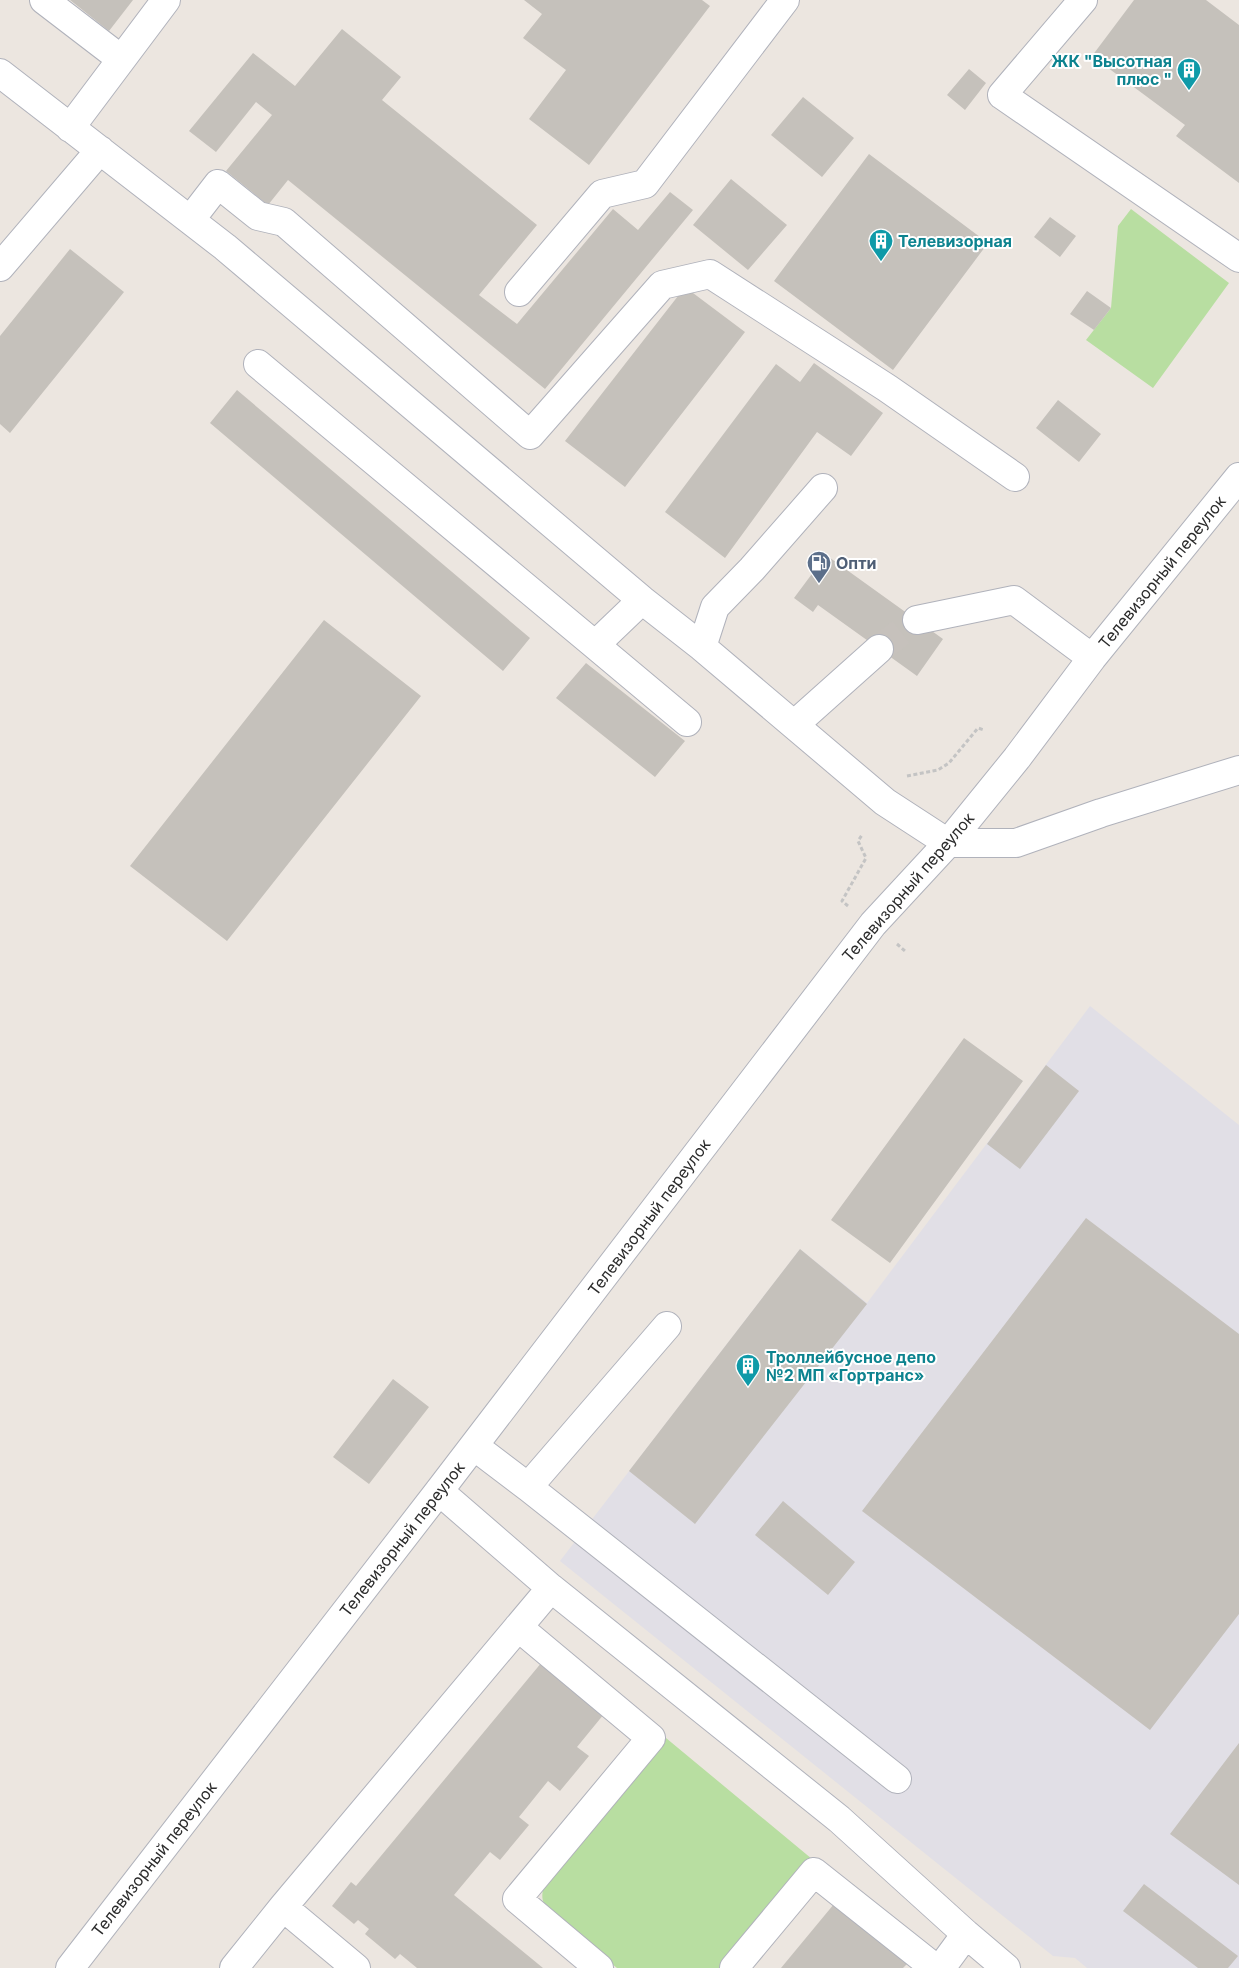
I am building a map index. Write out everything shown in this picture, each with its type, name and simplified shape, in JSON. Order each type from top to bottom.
[{"type":"street","points":[[44,0],[121,59]]},
{"type":"street","points":[[70,128],[166,0]]},
{"type":"street","points":[[519,292],[602,194],[645,184],[785,0]]},
{"type":"street","points":[[1083,0],[1002,95],[1239,258]]},
{"type":"street","points":[[0,73],[191,219],[642,600],[702,647],[886,802],[948,843],[1016,843],[1101,813],[1239,770]]},
{"type":"street","points":[[0,267],[100,150]]},
{"type":"street","points":[[191,219],[218,184],[258,216],[284,222],[530,435],[662,285],[710,274],[886,388],[1015,477]]},
{"type":"street","points":[[258,364],[687,722]]},
{"type":"street","name":"Телевизорный переулок","points":[[70,1968],[440,1491],[873,924],[948,843],[1017,758],[1092,658],[1239,476]]},
{"type":"street","points":[[702,647],[715,607],[752,569],[823,488]]},
{"type":"street","points":[[594,645],[642,600]]},
{"type":"street","points":[[917,620],[1014,600],[1092,658]]},
{"type":"street","points":[[795,724],[879,649]]},
{"type":"street","points":[[528,1486],[667,1326]]},
{"type":"street","points":[[474,1446],[528,1486],[897,1779]]},
{"type":"street","points":[[440,1491],[551,1588],[839,1819],[1006,1968]]},
{"type":"street","points":[[236,1967],[283,1907],[551,1588]]},
{"type":"street","points":[[518,1627],[651,1738],[516,1899],[599,1968]]},
{"type":"street","points":[[734,1968],[814,1872],[935,1968]]},
{"type":"street","points":[[283,1907],[356,1968]]},
{"type":"street","points":[[940,1968],[966,1934]]},
{"type":"path","points":[[907,776],[938,770],[949,763],[978,728],[984,730]]},
{"type":"path","points":[[849,907],[842,901],[866,858],[858,841],[862,835]]},
{"type":"shaded area","name":"Троллейбусное депо №2 МП «Гортранс»","points":[[1090,1006],[1239,1125],[1239,1968],[1087,1968],[1075,1958],[1053,1956],[560,1561],[800,1249],[867,1303]]},
{"type":"green space","points":[[1131,209],[1229,283],[1153,388],[1086,340],[1111,308],[1118,226]]},
{"type":"green space","points":[[666,1738],[812,1859],[720,1968],[617,1968],[551,1914],[542,1899],[546,1881]]},
{"type":"building","points":[[70,0],[133,0],[109,31]]},
{"type":"building","points":[[524,0],[702,0],[710,6],[589,165],[529,119],[566,70],[523,38],[542,14]]},
{"type":"building","name":"ЖК \"Высотная плюс \"","points":[[1134,0],[1206,0],[1239,25],[1239,183],[1176,136],[1185,125],[1092,56]]},
{"type":"building","points":[[342,29],[401,77],[382,100],[537,225],[479,295],[517,324],[613,209],[638,230],[670,192],[693,210],[545,389],[288,180],[268,205],[226,171],[272,115],[256,102],[216,152],[189,131],[253,53],[295,86]]},
{"type":"building","points":[[969,69],[986,83],[965,110],[947,95]]},
{"type":"building","points":[[803,97],[854,138],[822,177],[771,135]]},
{"type":"building","name":"Телевизорная","points":[[869,154],[988,243],[893,370],[774,281]]},
{"type":"building","points":[[731,179],[787,225],[748,270],[693,225]]},
{"type":"building","points":[[1050,217],[1076,236],[1060,257],[1034,237]]},
{"type":"building","points":[[70,249],[124,292],[10,433],[0,424],[0,336]]},
{"type":"building","points":[[685,287],[745,332],[625,487],[565,441]]},
{"type":"building","points":[[1087,291],[1111,308],[1094,330],[1070,314]]},
{"type":"building","points":[[814,363],[883,413],[851,456],[817,432],[725,558],[665,512],[776,364],[800,382]]},
{"type":"building","points":[[237,390],[530,638],[503,671],[210,423]]},
{"type":"building","points":[[1058,400],[1101,434],[1079,462],[1036,428]]},
{"type":"building","points":[[826,555],[943,639],[917,676],[818,605],[813,612],[794,598]]},
{"type":"building","points":[[324,620],[421,696],[227,941],[130,866]]},
{"type":"building","points":[[586,663],[685,741],[655,777],[556,698]]},
{"type":"building","points":[[964,1038],[1023,1081],[890,1263],[831,1220]]},
{"type":"building","points":[[1046,1065],[1079,1091],[1020,1169],[987,1144]]},
{"type":"building","points":[[1086,1218],[1239,1334],[1239,1614],[1150,1730],[862,1511]]},
{"type":"building","name":"Троллейбусное депо №2 МП «Гортранс»","points":[[800,1249],[867,1304],[695,1524],[629,1471]]},
{"type":"building","points":[[393,1379],[429,1407],[369,1484],[333,1457]]},
{"type":"building","points":[[783,1501],[855,1562],[828,1595],[755,1535]]},
{"type":"building","points":[[542,1662],[604,1714],[577,1747],[589,1756],[560,1791],[548,1781],[519,1817],[529,1825],[500,1860],[490,1852],[454,1895],[543,1968],[417,1968],[400,1954],[395,1959],[365,1934],[369,1929],[358,1920],[354,1924],[332,1906],[351,1882],[356,1886]]},
{"type":"building","points":[[1239,1743],[1239,1885],[1170,1834]]},
{"type":"building","points":[[1144,1884],[1238,1956],[1228,1968],[1198,1968],[1123,1911]]},
{"type":"building","points":[[834,1904],[907,1964],[903,1968],[781,1968]]},
{"type":"tunnel","points":[[879,649],[917,620]]},
{"type":"place","name":"ЖК \"Высотная плюс \"","points":[[1189,91]]},
{"type":"place","name":"Телевизорная","points":[[881,262]]},
{"type":"place","name":"Опти","points":[[819,584]]},
{"type":"place","name":"Троллейбусное депо №2 МП «Гортранс»","points":[[748,1387]]}]
